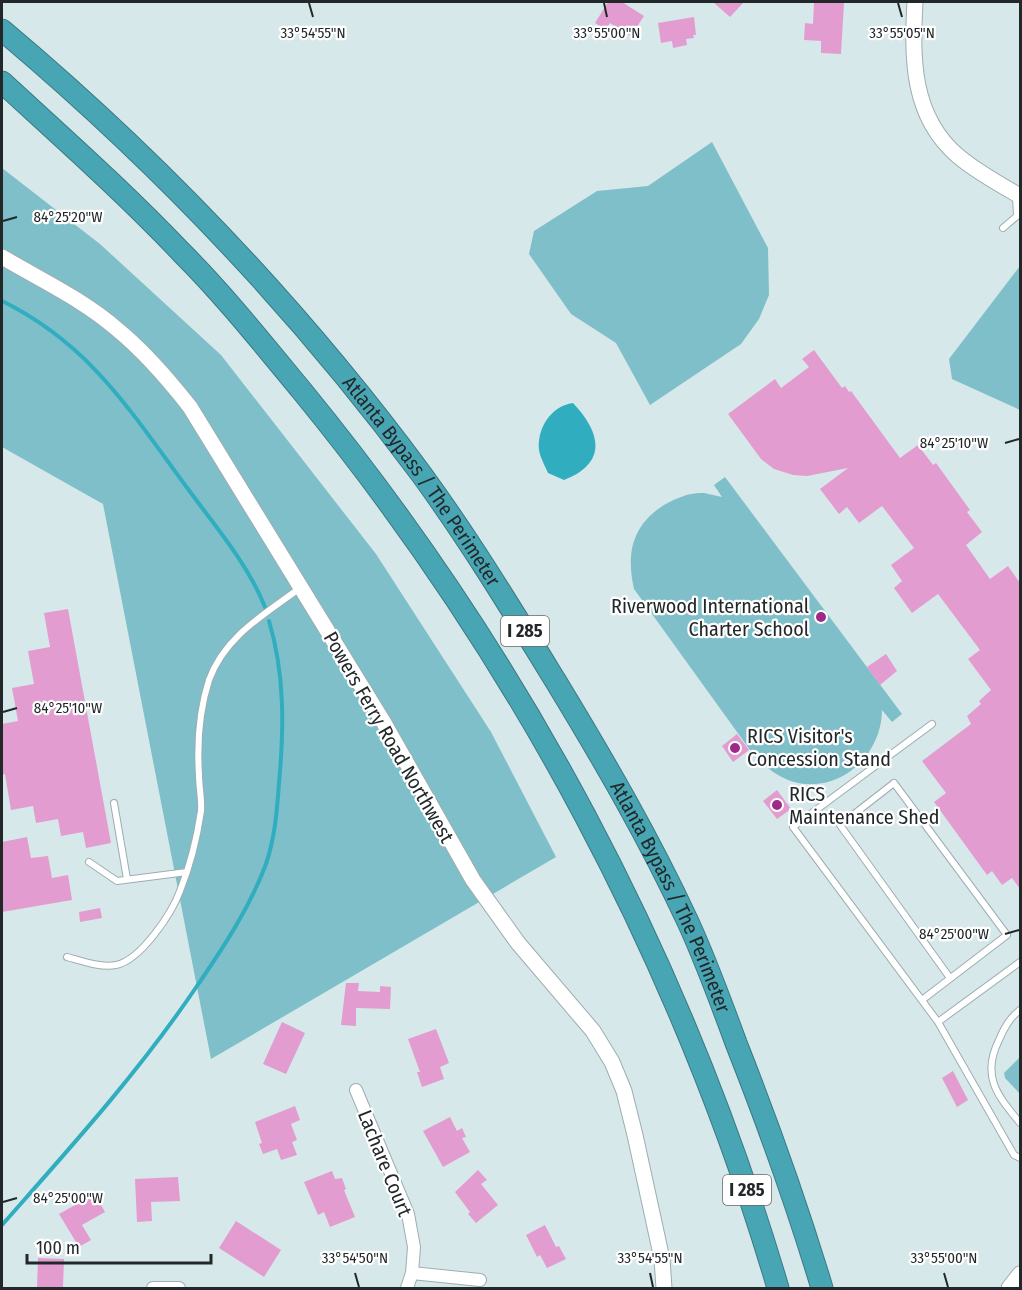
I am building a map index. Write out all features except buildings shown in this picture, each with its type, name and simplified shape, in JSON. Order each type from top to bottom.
[{"type":"highway","name":"Atlanta Bypass / The Perimeter","points":[[2,30],[113,128],[192,206],[263,281],[344,374],[422,475],[484,564],[614,777],[688,923],[767,1121],[799,1212],[822,1288]]},
{"type":"highway","name":"Atlanta Bypass / The Perimeter","points":[[2,82],[183,253],[263,344],[385,496],[463,608],[549,747],[603,848],[652,950],[713,1092],[760,1226],[778,1288]]},
{"type":"street","points":[[915,2],[912,44],[914,71],[920,96],[930,120],[956,154],[1018,195]]},
{"type":"street","name":"Powers Ferry Road Northwest","points":[[2,257],[79,302],[117,329],[156,365],[190,407],[384,723],[472,880],[518,943],[593,1031],[612,1062],[624,1091],[662,1259],[664,1288]]},
{"type":"street","name":"Lachare Court","points":[[356,1090],[408,1214],[414,1247],[412,1273],[407,1288]]},
{"type":"street","points":[[412,1273],[480,1280]]},
{"type":"street","points":[[1009,1288],[1020,1275]]},
{"type":"street","points":[[153,1288],[179,1288]]},
{"type":"lane","points":[[1003,228],[1017,216],[1018,195]]},
{"type":"lane","points":[[67,957],[103,965],[117,965],[142,948],[170,910],[180,893],[187,872],[201,810],[198,733],[209,680],[219,658],[236,636],[272,606],[301,587]]},
{"type":"lane","points":[[932,724],[793,827],[938,1022],[1014,1155],[1020,1158]]},
{"type":"lane","points":[[922,1000],[1007,935],[894,783],[840,825],[950,978]]},
{"type":"lane","points":[[114,803],[128,879]]},
{"type":"lane","points":[[89,862],[117,880],[187,872]]},
{"type":"lane","points":[[938,1022],[1020,962]]},
{"type":"lane","points":[[1020,1010],[1004,1029],[990,1063],[992,1083],[1001,1100],[1020,1123]]},
{"type":"shaded area","points":[[712,142],[768,248],[769,295],[759,319],[741,344],[650,405],[616,343],[571,314],[529,254],[534,231],[597,191],[648,186]]},
{"type":"shaded area","points":[[2,168],[100,244],[221,355],[376,554],[491,732],[556,857],[211,1059],[103,504],[2,447]]},
{"type":"shaded area","points":[[1020,266],[1020,410],[952,379],[949,359]]},
{"type":"shaded area","points":[[573,403],[591,428],[596,446],[589,463],[579,472],[564,480],[548,473],[540,453],[539,442],[543,426],[552,413]]},
{"type":"shaded area","points":[[725,477],[902,714],[892,722],[882,710],[875,742],[866,756],[842,776],[827,782],[811,784],[794,782],[773,772],[755,757],[634,589],[632,552],[638,531],[645,522],[664,505],[683,496],[704,493],[722,497],[714,485]]},
{"type":"shaded area","points":[[1020,1057],[1020,1094],[1005,1078],[1004,1073]]},
{"type":"waterway","points":[[2,301],[33,318],[60,338],[107,382],[230,546],[249,575],[265,607]]},
{"type":"waterway","points":[[2,1225],[152,1049],[226,942],[260,880],[274,834],[282,742],[281,681],[269,621]]},
{"type":"place","name":"Riverwood International Charter School","points":[[821,617]]},
{"type":"place","name":"RICS Visitor's Concession Stand","points":[[735,748]]},
{"type":"place","name":"RICS Maintenance Shed","points":[[777,805]]}]
